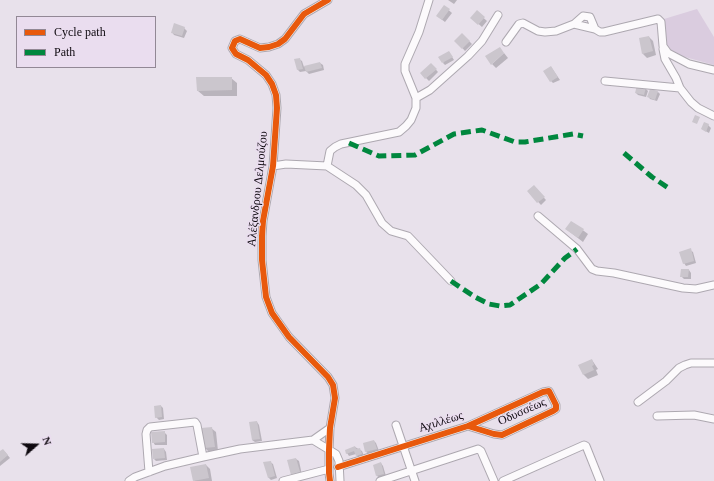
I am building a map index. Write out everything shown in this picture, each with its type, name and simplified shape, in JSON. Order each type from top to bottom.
[{"type":"street","name":"Αλέξανδρου Δελμούζου","points":[[328,0],[304,14],[284,39],[278,44],[260,48],[240,39],[235,41],[232,45],[234,53],[248,60],[258,68],[269,80],[274,90],[277,108],[273,166],[263,221],[262,236],[262,260],[266,296],[272,313],[289,337],[332,382],[335,398],[330,428],[330,481]]},
{"type":"street","points":[[328,166],[330,151],[341,144],[398,132],[411,120],[416,108],[416,98],[405,71],[405,64],[419,32],[429,0]]},
{"type":"street","points":[[416,98],[430,90],[468,56],[482,41],[498,15]]},
{"type":"street","points":[[506,42],[519,24],[523,23],[542,32],[556,31],[574,24],[581,16],[590,17],[595,29]]},
{"type":"street","points":[[574,24],[604,32],[658,18],[661,22],[665,59],[680,88],[698,108],[714,116]]},
{"type":"street","points":[[663,46],[668,54],[676,58],[689,64],[714,70]]},
{"type":"street","points":[[606,81],[680,88]]},
{"type":"street","points":[[273,166],[286,164],[328,166],[356,185],[366,195],[382,223],[390,231],[408,236],[451,281]]},
{"type":"street","points":[[538,216],[577,249],[592,269],[597,271],[614,273],[683,288],[696,289],[714,285]]},
{"type":"street","points":[[638,402],[666,381],[679,368],[691,363],[714,363]]},
{"type":"street","name":"Οδυσσέως","points":[[468,426],[502,435],[556,409],[556,405],[549,391],[546,391]]},
{"type":"street","name":"Αχιλλέως","points":[[338,467],[403,445],[468,426],[546,391]]},
{"type":"street","points":[[658,416],[694,415],[714,419]]},
{"type":"street","points":[[149,472],[146,434],[150,427],[195,422],[197,425],[203,456]]},
{"type":"street","points":[[396,425],[416,481]]},
{"type":"street","points":[[129,481],[149,472],[203,456],[240,449],[313,440],[330,428]]},
{"type":"street","points":[[313,440],[336,454],[339,461],[338,467],[340,481]]},
{"type":"street","points":[[508,480],[584,445],[586,446],[600,481]]},
{"type":"street","points":[[380,481],[478,449],[481,451],[494,481]]},
{"type":"street","points":[[283,481],[329,469]]},
{"type":"shaded area","points":[[697,9],[714,37],[714,65],[672,52],[666,45],[664,19]]},
{"type":"building","points":[[444,5],[450,9],[442,20],[436,16]]},
{"type":"building","points":[[477,10],[485,17],[478,25],[470,18]]},
{"type":"building","points":[[174,23],[185,27],[182,36],[171,33]]},
{"type":"building","points":[[462,33],[470,41],[462,49],[454,41]]},
{"type":"building","points":[[649,36],[653,51],[642,54],[639,38]]},
{"type":"building","points":[[500,47],[504,53],[491,65],[485,56]]},
{"type":"building","points":[[449,51],[453,57],[442,63],[438,57]]},
{"type":"building","points":[[300,58],[303,69],[297,70],[294,59]]},
{"type":"building","points":[[320,62],[322,68],[306,72],[304,66]]},
{"type":"building","points":[[431,63],[437,69],[425,79],[420,73]]},
{"type":"building","points":[[551,66],[558,77],[550,82],[543,71]]},
{"type":"building","points":[[196,77],[232,77],[232,90],[197,91]]},
{"type":"building","points":[[637,85],[646,87],[644,95],[635,93]]},
{"type":"building","points":[[650,89],[658,91],[655,100],[647,97]]},
{"type":"building","points":[[695,115],[700,117],[697,124],[692,122]]},
{"type":"building","points":[[704,122],[709,124],[706,132],[701,129]]},
{"type":"building","points":[[534,185],[545,197],[537,203],[527,191]]},
{"type":"building","points":[[571,221],[584,229],[578,238],[565,229]]},
{"type":"building","points":[[691,248],[694,261],[683,264],[679,252]]},
{"type":"building","points":[[681,269],[689,269],[688,277],[680,277]]},
{"type":"building","points":[[592,359],[594,365],[592,366],[594,370],[583,375],[578,365]]},
{"type":"building","points":[[161,405],[162,417],[155,418],[154,406]]},
{"type":"building","points":[[257,421],[260,439],[252,440],[249,422]]},
{"type":"building","points":[[212,427],[215,447],[204,448],[201,428]]},
{"type":"building","points":[[165,431],[165,442],[152,443],[151,432]]},
{"type":"building","points":[[374,440],[377,449],[365,452],[363,443]]},
{"type":"building","points":[[355,446],[356,449],[360,448],[362,454],[356,456],[354,451],[346,454],[345,450]]},
{"type":"building","points":[[164,448],[165,458],[153,459],[152,449]]},
{"type":"building","points":[[3,449],[8,455],[0,462],[0,451]]},
{"type":"building","points":[[296,458],[300,472],[291,475],[287,460]]},
{"type":"building","points":[[271,461],[275,476],[268,478],[263,462]]},
{"type":"building","points":[[381,462],[384,474],[376,476],[373,465]]},
{"type":"building","points":[[206,464],[209,478],[193,481],[190,467]]},
{"type":"marked path","points":[[349,143],[379,156],[415,155],[454,134],[482,130],[515,142],[525,142],[573,134],[583,136]]},
{"type":"marked path","points":[[624,153],[652,177],[670,189]]},
{"type":"marked path","points":[[451,281],[475,297],[489,304],[500,306],[510,305],[541,284],[565,258],[577,249]]},
{"type":"cycle path","points":[[328,0],[304,14],[285,39],[278,44],[260,48],[240,39],[235,41],[232,48],[236,54],[248,60],[266,75],[272,84],[276,95],[277,108],[273,166],[263,221],[262,236],[262,260],[266,297],[272,313],[289,337],[328,377],[333,385],[335,398],[330,428],[330,481]]},
{"type":"cycle path","points":[[338,467],[468,426],[543,392],[549,391],[556,405],[556,409],[553,411],[502,435],[468,426]]}]
